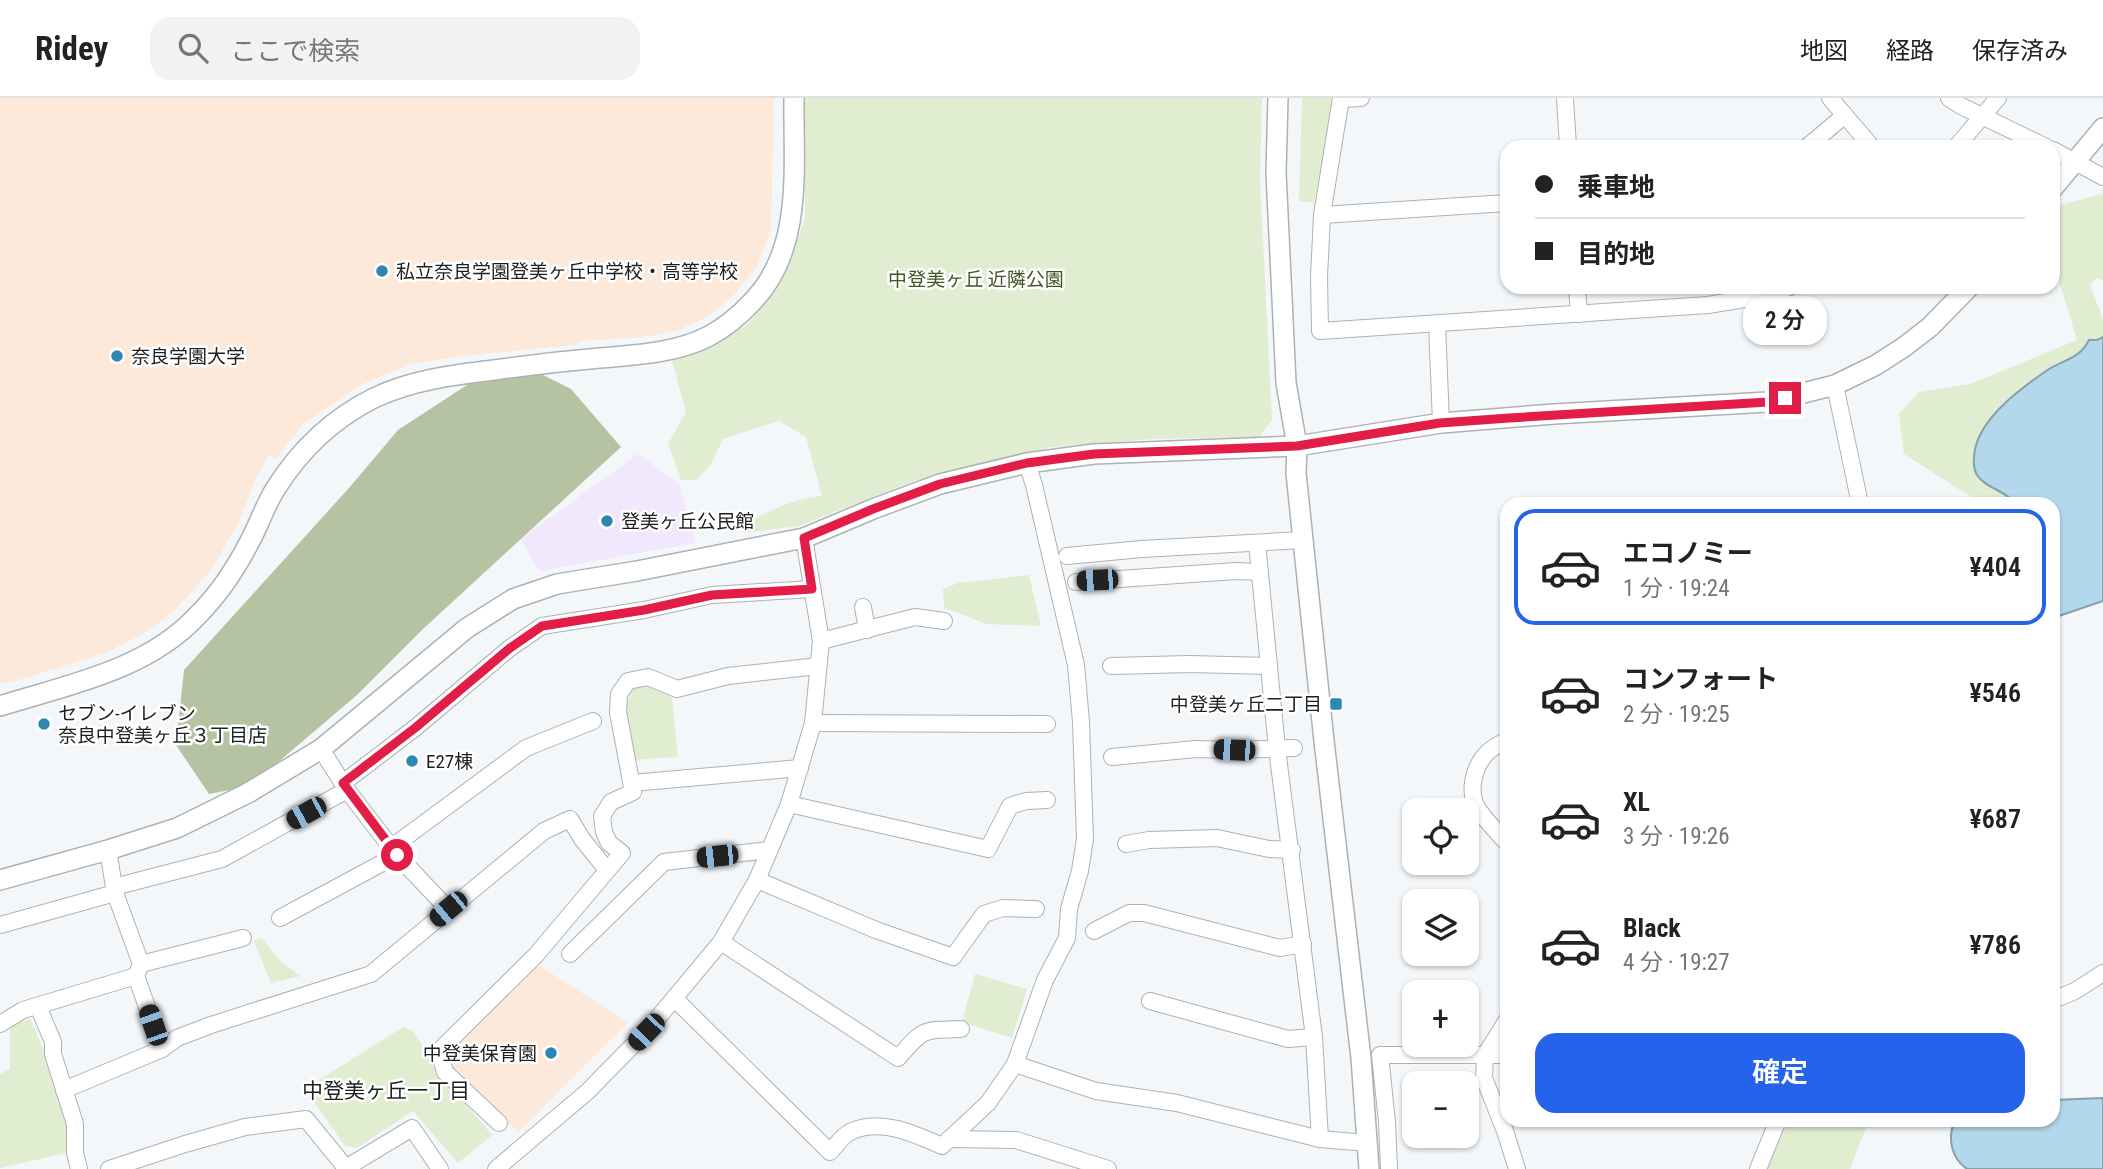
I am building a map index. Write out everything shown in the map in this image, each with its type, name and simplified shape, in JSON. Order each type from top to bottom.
[{"type":"street","points":[[0,706],[128,663],[151,652],[195,618],[234,570],[275,489],[293,465],[335,421],[372,400],[402,386],[429,379],[663,351],[710,336],[727,323],[767,285],[787,242],[792,218],[794,98]]},
{"type":"street","points":[[1278,98],[1276,173],[1286,383],[1297,446],[1296,473],[1361,1058],[1369,1169]]},
{"type":"street","points":[[1361,98],[1341,99],[1322,215],[1320,331],[1708,305],[1765,294]]},
{"type":"street","points":[[1565,98],[1568,140]]},
{"type":"street","points":[[1830,98],[1866,140]]},
{"type":"street","points":[[1949,98],[2031,140]]},
{"type":"street","points":[[1962,140],[1998,98]]},
{"type":"street","points":[[1815,140],[1845,115]]},
{"type":"street","points":[[2060,180],[2103,128]]},
{"type":"street","points":[[2060,154],[2103,177]]},
{"type":"street","points":[[1322,215],[1500,203]]},
{"type":"street","points":[[1577,294],[1578,314]]},
{"type":"street","points":[[0,880],[177,828],[248,793],[321,749],[467,628],[513,599],[557,584],[804,538],[940,484],[1027,463],[1094,454],[1297,446],[1440,423],[1768,402],[1835,385],[1876,365],[1930,327],[1962,294]]},
{"type":"street","points":[[1437,324],[1440,423]]},
{"type":"street","points":[[1835,385],[1859,497]]},
{"type":"street","points":[[675,999],[830,1152],[848,1133],[863,1128],[910,1132],[942,1146],[988,1103],[1015,1065],[1045,980],[1068,938],[1069,909],[1080,871],[1085,839],[1082,734],[1076,665],[1027,463]]},
{"type":"street","points":[[496,1169],[587,1093],[646,1032],[721,942],[757,880],[789,804],[813,723],[821,641],[804,538]]},
{"type":"street","points":[[1067,556],[1303,540]]},
{"type":"street","points":[[1257,543],[1277,749],[1314,1037],[1320,1139]]},
{"type":"street","points":[[1076,582],[1236,571],[1260,572]]},
{"type":"street","points":[[0,925],[222,859],[345,786],[510,648],[542,626],[644,610],[712,595],[812,589]]},
{"type":"street","points":[[863,607],[867,630]]},
{"type":"street","points":[[821,641],[915,617],[944,621]]},
{"type":"street","points":[[499,1123],[445,1072],[439,1051],[536,955],[622,853],[609,843],[602,816],[611,802],[634,792],[618,712],[619,694],[628,681],[648,677],[677,690],[728,676],[818,666]]},
{"type":"street","points":[[1111,666],[1269,666]]},
{"type":"street","points":[[280,918],[395,851],[526,748],[593,721]]},
{"type":"street","points":[[813,723],[1046,724]]},
{"type":"street","points":[[1500,744],[1484,757],[1475,774],[1473,790],[1477,807],[1500,835]]},
{"type":"street","points":[[1112,757],[1196,749],[1294,748]]},
{"type":"street","points":[[321,749],[345,786],[395,851],[448,909]]},
{"type":"street","points":[[632,783],[800,768]]},
{"type":"street","points":[[789,804],[988,849],[1010,806],[1047,800]]},
{"type":"street","points":[[64,1090],[162,1049],[177,1038],[211,1025],[371,974],[544,831],[570,819],[607,870]]},
{"type":"street","points":[[1126,844],[1149,840],[1217,838],[1269,849],[1292,850]]},
{"type":"street","points":[[108,850],[115,890],[162,1049]]},
{"type":"street","points":[[570,954],[664,862],[769,850]]},
{"type":"street","points":[[757,880],[876,930],[953,957],[984,914],[1003,908],[1037,909]]},
{"type":"street","points":[[1094,931],[1129,913],[1144,913],[1280,948],[1303,944]]},
{"type":"street","points":[[0,1024],[23,1010],[243,938]]},
{"type":"street","points":[[721,942],[898,1058],[919,1034],[932,1030],[961,1029]]},
{"type":"street","points":[[2060,997],[2103,973]]},
{"type":"street","points":[[1150,1001],[1288,1039],[1314,1037]]},
{"type":"street","points":[[38,1006],[53,1042],[53,1054],[75,1124],[75,1153],[79,1169]]},
{"type":"street","points":[[1500,1031],[1485,1055],[1484,1078],[1500,1118]]},
{"type":"street","points":[[1389,1169],[1380,1055],[1500,1055]]},
{"type":"street","points":[[1015,1065],[1096,1091],[1177,1102],[1320,1139],[1367,1143]]},
{"type":"street","points":[[109,1169],[245,1127],[306,1119],[345,1168],[412,1128],[440,1169]]},
{"type":"street","points":[[1503,1127],[1517,1169]]},
{"type":"street","points":[[1758,1169],[1775,1127]]},
{"type":"street","points":[[949,1139],[1016,1140],[1108,1169]]},
{"type":"shaded area","points":[[0,98],[774,98],[771,231],[757,266],[734,295],[709,316],[676,331],[645,337],[583,341],[575,345],[412,364],[363,384],[305,423],[274,460],[270,453],[255,481],[238,524],[209,573],[172,613],[146,632],[105,653],[0,684]]},
{"type":"shaded area","points":[[638,454],[679,483],[696,543],[540,571],[520,539]]},
{"type":"shaded area","points":[[539,965],[628,1023],[518,1132],[453,1068],[453,1056],[456,1039]]},
{"type":"green space","name":"中登美ヶ丘 近隣公園","points":[[805,98],[1262,98],[1260,179],[1272,420],[1259,437],[1154,439],[1051,447],[917,480],[799,526],[743,533],[740,526],[770,511],[790,503],[822,496],[806,437],[779,421],[723,439],[711,464],[697,480],[681,480],[668,444],[686,412],[672,361],[710,347],[748,324],[773,292],[794,250],[805,217]]},
{"type":"green space","points":[[1302,98],[1335,98],[1314,203],[1299,201]]},
{"type":"green space","points":[[2103,194],[2103,281],[2097,278],[2090,285],[2103,319],[2103,337],[2093,341],[2004,405],[1983,481],[2008,497],[1971,497],[1904,454],[1899,414],[1919,392],[1970,384],[2077,340],[2060,285],[2060,205]]},
{"type":"green space","points":[[539,373],[571,389],[621,447],[423,629],[357,695],[250,786],[209,794],[176,745],[184,670],[398,430],[473,381]]},
{"type":"green space","points":[[1029,575],[1041,626],[987,624],[944,608],[943,589],[958,583]]},
{"type":"green space","points":[[659,686],[672,699],[678,757],[630,760],[624,723],[629,696],[634,687]]},
{"type":"green space","points":[[262,938],[280,961],[301,976],[271,983],[254,941]]},
{"type":"green space","points":[[975,974],[1027,989],[1012,1038],[962,1022]]},
{"type":"green space","points":[[30,1019],[48,1060],[70,1126],[71,1152],[0,1168],[0,1074],[10,1069],[10,1026]]},
{"type":"green space","points":[[403,1027],[413,1031],[443,1077],[492,1135],[458,1163],[413,1111],[357,1148],[345,1146],[305,1089]]},
{"type":"green space","points":[[1785,1127],[1866,1127],[1850,1169],[1767,1169]]},
{"type":"water","points":[[2103,337],[2103,601],[2060,616],[2060,497],[2008,497],[1977,475],[1974,469],[1975,449],[1985,426],[2014,395],[2046,371],[2076,355],[2089,340]]},
{"type":"water","points":[[2103,1098],[2103,1169],[1967,1169],[1957,1159],[1951,1141],[1953,1127],[2060,1127],[2060,1100]]},
{"type":"place","name":"私立奈良学園登美ヶ丘中学校・高等学校","points":[[382,271]]},
{"type":"place","name":"奈良学園大学","points":[[117,356]]},
{"type":"place","name":"登美ヶ丘公民館","points":[[607,521]]},
{"type":"place","name":"中登美ヶ丘二丁目","points":[[1336,704]]},
{"type":"place","name":"セブン-イレブン 奈良中登美ヶ丘３丁目店","points":[[44,724]]},
{"type":"place","name":"E27棟","points":[[412,761]]},
{"type":"place","name":"中登美保育園","points":[[551,1053]]},
{"type":"district","name":"中登美ヶ丘一丁目","points":[[386,1091]]},
{"type":"route","points":[[397,855],[343,783],[415,728],[510,648],[542,626],[644,610],[712,595],[812,589],[804,538],[940,484],[1027,463],[1094,454],[1297,446],[1440,423],[1768,402],[1785,398]]}]
